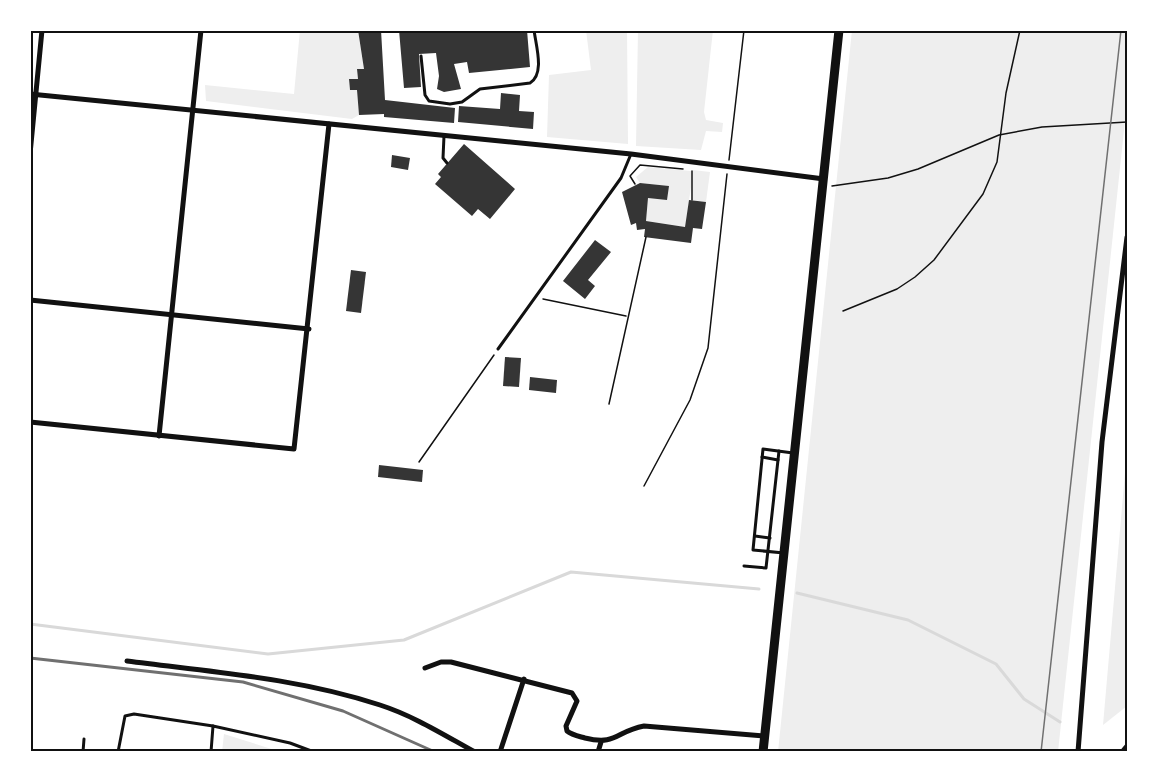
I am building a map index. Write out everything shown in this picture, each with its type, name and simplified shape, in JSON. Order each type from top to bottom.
[{"type":"highway","points":[[764,752],[839,30]]},
{"type":"street","points":[[30,154],[33,94],[42,30]]},
{"type":"street","points":[[159,436],[201,30]]},
{"type":"street","points":[[33,94],[632,154],[728,166],[823,183]]},
{"type":"street","points":[[30,422],[294,449],[309,329],[329,124]]},
{"type":"street","points":[[1078,752],[1102,442],[1127,237]]},
{"type":"street","points":[[30,300],[309,329]]},
{"type":"street","points":[[127,662],[290,681],[353,697],[414,718],[475,752]]},
{"type":"street","points":[[425,668],[441,662],[451,662],[576,695],[577,701],[566,726],[567,731],[601,742],[610,741],[633,728],[644,726],[765,736]]},
{"type":"street","points":[[500,752],[524,680]]},
{"type":"street","points":[[598,752],[601,742]]},
{"type":"lane","points":[[421,56],[426,96],[429,100],[450,104],[462,102],[480,89],[530,83],[536,80],[539,72],[534,30]]},
{"type":"lane","points":[[444,136],[443,158],[447,163]]},
{"type":"lane","points":[[498,349],[621,178],[632,154]]},
{"type":"lane","points":[[784,553],[753,550],[762,457],[763,449],[795,453]]},
{"type":"lane","points":[[744,566],[766,568],[779,452]]},
{"type":"lane","points":[[762,457],[778,459]]},
{"type":"lane","points":[[755,536],[770,538]]},
{"type":"lane","points":[[118,752],[125,716],[134,714],[213,726],[290,742],[314,752]]},
{"type":"lane","points":[[211,752],[213,726]]},
{"type":"lane","points":[[83,752],[84,739]]},
{"type":"path","points":[[644,486],[690,400],[708,348],[744,30]]},
{"type":"path","points":[[843,311],[897,289],[934,260],[983,194],[997,162],[999,135],[1020,30]]},
{"type":"path","points":[[823,183],[857,184],[918,169],[999,135],[1042,127],[1127,122]]},
{"type":"path","points":[[634,184],[630,176],[640,165],[692,170],[692,200]]},
{"type":"path","points":[[609,404],[646,237]]},
{"type":"path","points":[[536,297],[627,316]]},
{"type":"path","points":[[419,462],[498,349]]},
{"type":"shaded area","points":[[300,30],[358,30],[364,69],[357,69],[358,79],[349,80],[350,90],[357,90],[359,115],[352,119],[206,101],[205,85],[294,94]]},
{"type":"shaded area","points":[[586,30],[627,30],[628,144],[547,137],[549,75],[591,70]]},
{"type":"shaded area","points":[[638,30],[713,30],[704,112],[706,120],[723,123],[722,132],[706,131],[701,150],[636,146]]},
{"type":"shaded area","points":[[852,30],[1127,30],[1127,102],[1058,752],[778,752]]},
{"type":"shaded area","points":[[648,167],[691,171],[685,227],[646,221],[648,198],[667,199],[668,186],[640,183],[636,177]]},
{"type":"shaded area","points":[[693,170],[710,172],[706,202],[693,200]]},
{"type":"shaded area","points":[[1127,450],[1127,706],[1103,725]]},
{"type":"shaded area","points":[[224,734],[281,752],[222,752]]},
{"type":"building","points":[[358,30],[381,30],[385,100],[455,108],[454,123],[384,117],[384,114],[359,115],[357,90],[350,90],[349,79],[358,79],[357,69],[364,69]]},
{"type":"building","points":[[399,30],[527,30],[530,67],[469,73],[467,62],[454,64],[461,89],[444,92],[437,89],[439,76],[436,53],[419,54],[421,87],[404,88]]},
{"type":"building","points":[[501,93],[520,95],[519,111],[534,112],[533,129],[458,122],[459,106],[500,109]]},
{"type":"building","points":[[464,144],[515,189],[490,219],[478,209],[472,216],[435,184],[441,177],[438,174]]},
{"type":"building","points":[[392,155],[410,158],[408,170],[391,167]]},
{"type":"building","points":[[640,183],[669,186],[667,200],[648,198],[646,221],[685,227],[689,200],[706,202],[702,229],[693,228],[691,243],[644,237],[645,229],[637,230],[636,223],[631,225],[622,192]]},
{"type":"building","points":[[595,240],[611,252],[588,280],[595,286],[585,299],[563,281]]},
{"type":"building","points":[[351,270],[366,272],[361,313],[346,311]]},
{"type":"building","points":[[505,357],[521,358],[519,387],[503,386]]},
{"type":"building","points":[[530,377],[557,380],[556,393],[529,390]]},
{"type":"building","points":[[379,465],[423,470],[422,482],[378,477]]},
{"type":"waterway","points":[[30,624],[268,654],[404,640],[571,572],[759,589]]},
{"type":"waterway","points":[[797,593],[908,620],[996,664],[1024,699],[1060,722]]},
{"type":"tram line","points":[[1041,752],[1121,30]]},
{"type":"railway","points":[[30,658],[243,682],[343,711],[435,752]]}]
